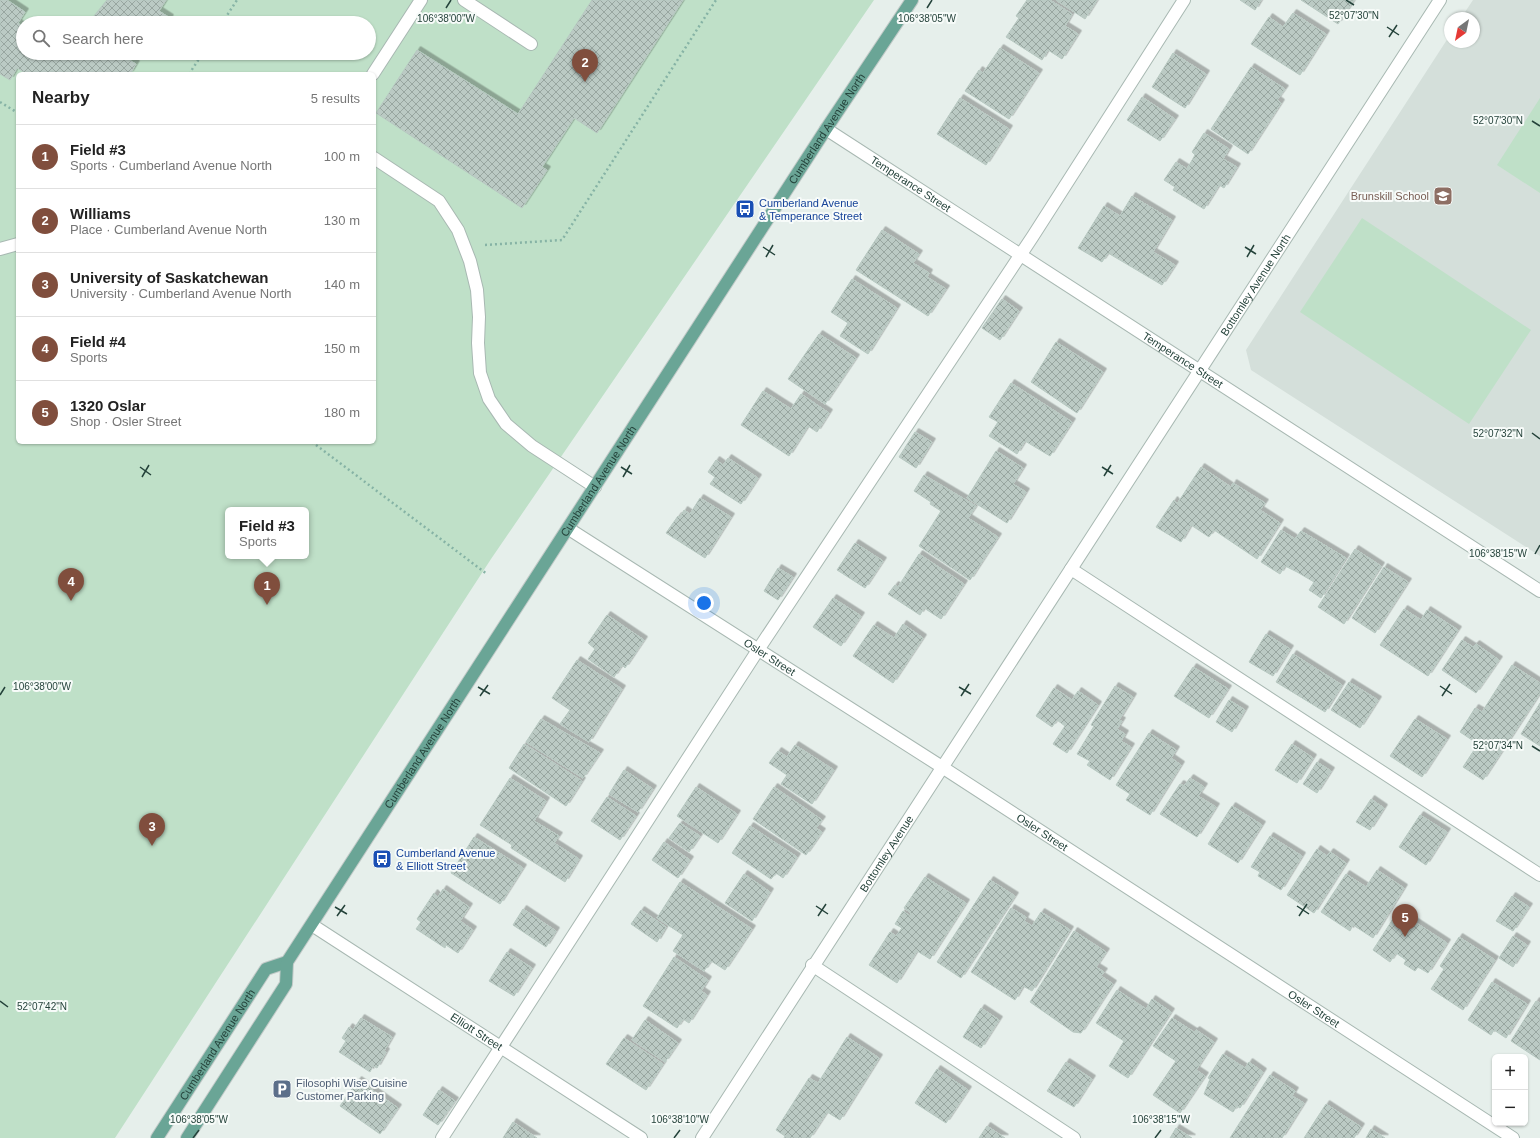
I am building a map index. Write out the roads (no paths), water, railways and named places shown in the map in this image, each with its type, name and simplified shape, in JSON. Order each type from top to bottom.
[{"type":"main road","name":"Cumberland Avenue North","points":[[153,1138],[160,1133],[266,969],[287,962],[312,925],[826,129],[912,0]]},
{"type":"main road","points":[[187,1138],[286,984],[287,962]]},
{"type":"street","points":[[374,72],[421,0]]},
{"type":"street","points":[[464,0],[531,44]]},
{"type":"street","points":[[442,1138],[758,650],[1020,256],[1184,0]]},
{"type":"street","name":"Bottomley Avenue North","points":[[1071,568],[1440,0]]},
{"type":"street","name":"Temperance Street","points":[[826,129],[1020,256],[1200,370],[1540,591]]},
{"type":"street","points":[[376,159],[439,201],[458,230],[470,261],[477,290],[480,317],[478,343],[480,373],[489,400],[506,424],[532,446],[595,487]]},
{"type":"street","points":[[0,249],[16,245]]},
{"type":"street","name":"Osler Street","points":[[569,529],[942,767],[1513,1138]]},
{"type":"street","points":[[1071,568],[1540,874]]},
{"type":"street","name":"Bottomley Avenue","points":[[702,1138],[1071,568]]},
{"type":"street","name":"Elliott Street","points":[[312,925],[641,1138]]},
{"type":"street","points":[[812,966],[1074,1138]]},
{"type":"place","name":"Williams","points":[[585,82]]},
{"type":"place","name":"Brunskill School","points":[[1443,196]]},
{"type":"place","name":"Cumberland Avenue & Temperance Street","points":[[745,209]]},
{"type":"place","name":"Field #4","points":[[71,601]]},
{"type":"place","name":"Field #3","points":[[267,605]]},
{"type":"place","name":"University of Saskatchewan","points":[[152,846]]},
{"type":"place","name":"Cumberland Avenue & Elliott Street","points":[[382,859]]},
{"type":"place","name":"1320 Oslar","points":[[1405,937]]},
{"type":"place","name":"Filosophi Wise Cuisine Customer Parking","points":[[282,1089]]}]
